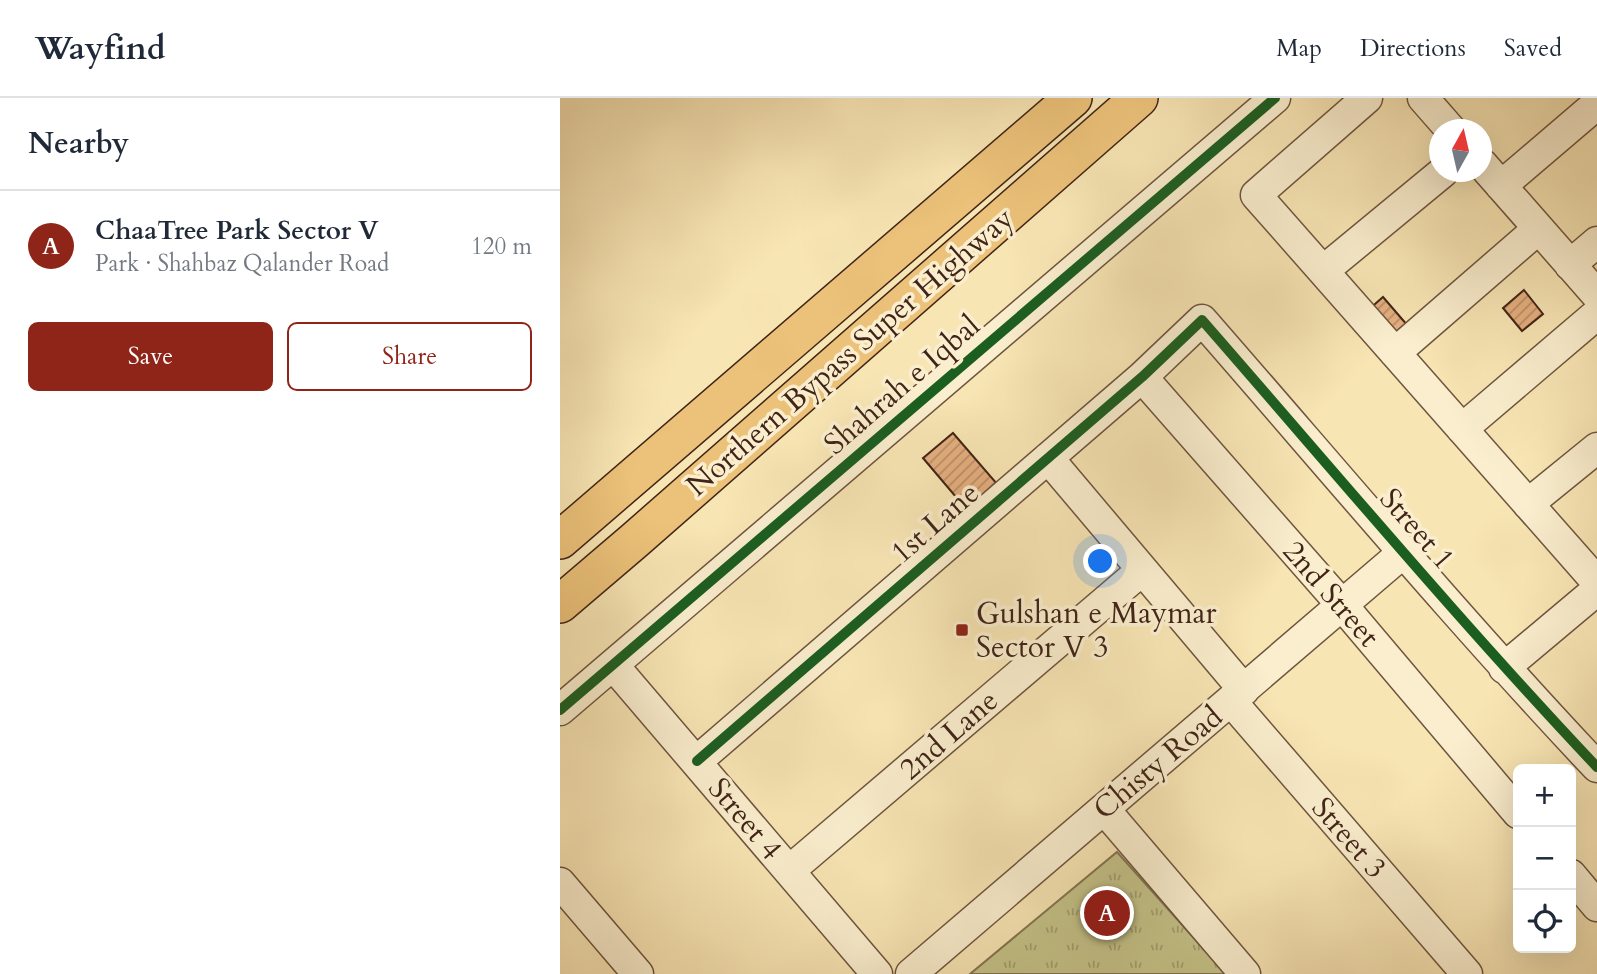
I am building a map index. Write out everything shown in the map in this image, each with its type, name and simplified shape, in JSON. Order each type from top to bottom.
[{"type":"main road","name":"Northern Bypass Super Highway","points":[[560,540],[1073,98]]},
{"type":"main road","name":"Northern Bypass Super Highway","points":[[560,604],[1139,98]]},
{"type":"street","name":"Shahrah e Iqbal","points":[[560,710],[1275,98]]},
{"type":"street","points":[[1367,98],[1256,195],[1597,582]]},
{"type":"street","points":[[1423,98],[1441,119]]},
{"type":"street","points":[[1501,186],[1597,104]]},
{"type":"street","points":[[1492,176],[1597,295]]},
{"type":"street","points":[[1323,271],[1431,182]]},
{"type":"street","points":[[1395,353],[1538,229]]},
{"type":"street","points":[[1570,265],[1597,242]]},
{"type":"street","points":[[1462,429],[1597,314]]},
{"type":"street","name":"1st Lane","points":[[697,761],[1142,377],[1202,320]]},
{"type":"street","name":"Street 1","points":[[1202,320],[1504,668],[1597,767]]},
{"type":"street","name":"2nd Street","points":[[1142,377],[1342,605],[1513,807]]},
{"type":"street","points":[[1528,504],[1597,448]]},
{"type":"street","name":"Street 3","points":[[1048,458],[1467,974]]},
{"type":"street","name":"Chisty Road","points":[[911,974],[1405,551]]},
{"type":"street","name":"2nd Lane","points":[[789,872],[1141,570]]},
{"type":"street","points":[[1504,668],[1597,590]]},
{"type":"street","name":"Street 4","points":[[613,665],[877,974]]},
{"type":"street","points":[[1104,809],[1245,974]]},
{"type":"street","points":[[1576,881],[1597,906]]},
{"type":"street","points":[[565,900],[638,974]]},
{"type":"green space","points":[[1117,852],[1226,974],[970,974]]},
{"type":"building","points":[[1524,290],[1543,314],[1522,331],[1503,308]]},
{"type":"building","points":[[1383,297],[1408,326],[1392,341],[1366,312]]},
{"type":"building","points":[[953,433],[998,485],[967,510],[923,458]]},
{"type":"cycle path","points":[[560,710],[1275,98]]},
{"type":"cycle path","points":[[697,761],[1142,377],[1202,320],[1447,602],[1597,767]]},
{"type":"place","name":"Gulshan e Maymar Sector V 3","points":[[962,630]]},
{"type":"place","name":"ChaaTree Park Sector V","points":[[1107,913]]}]
